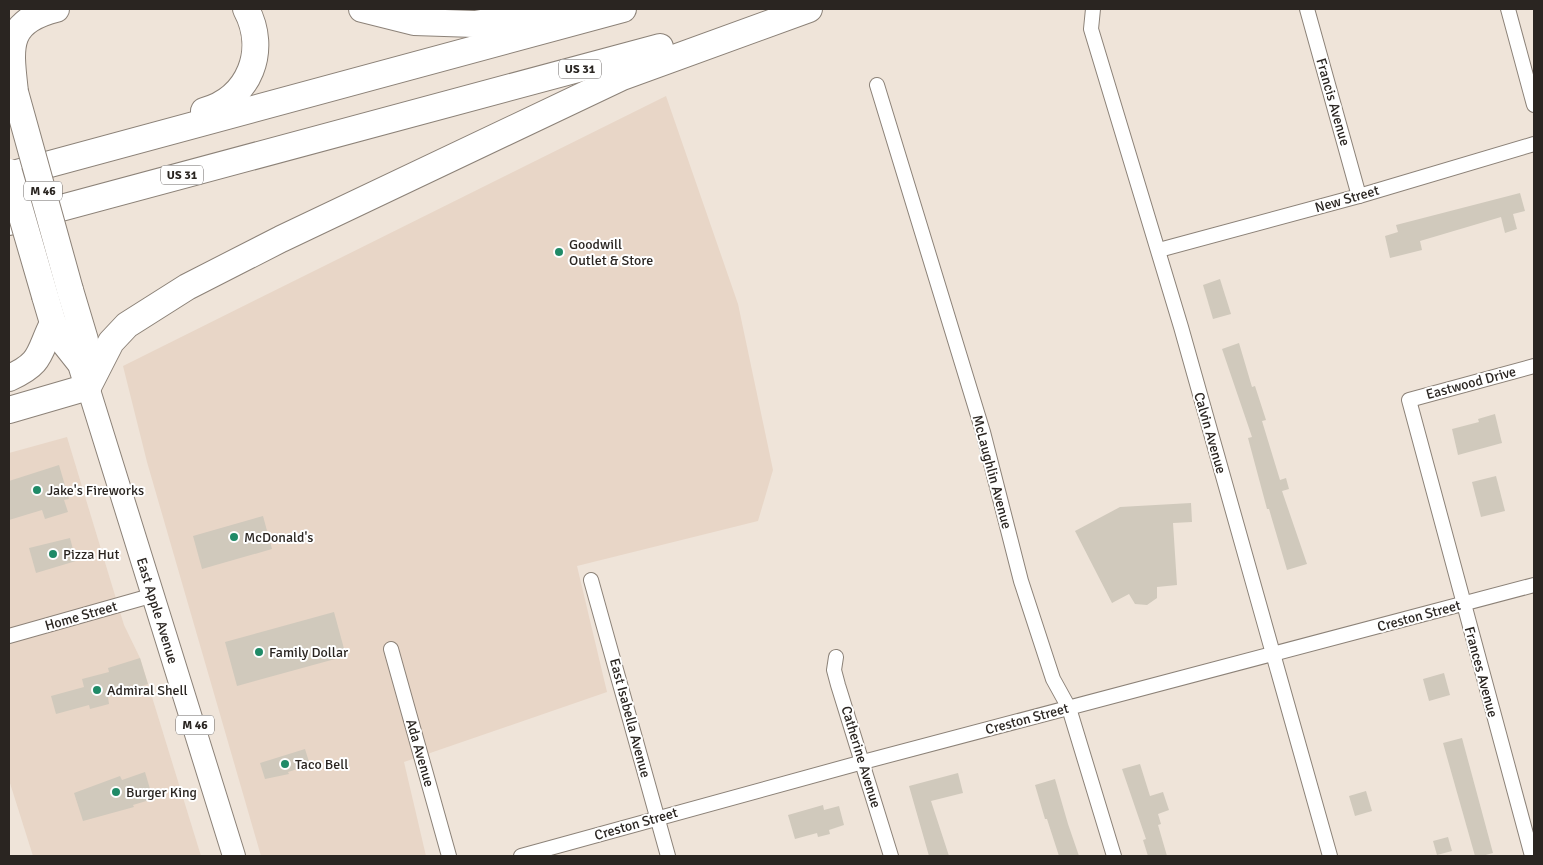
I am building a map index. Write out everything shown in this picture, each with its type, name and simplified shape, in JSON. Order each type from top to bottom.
[{"type":"highway","name":"East Apple Avenue","points":[[56,9],[32,18],[19,27],[14,36],[11,50],[12,83],[85,340],[84,375]]},
{"type":"highway","points":[[71,158],[127,132],[215,108],[229,99],[242,87],[250,74],[255,58],[255,33],[246,9]]},
{"type":"highway","points":[[362,9],[414,22],[475,24],[566,9]]},
{"type":"highway","points":[[9,173],[71,158],[623,9]]},
{"type":"highway","points":[[9,410],[84,375],[127,324],[196,283],[290,234],[622,77],[807,9]]},
{"type":"highway","name":"US 31","points":[[9,222],[807,9]]},
{"type":"highway","name":"East Apple Avenue","points":[[9,173],[53,323],[84,375]]},
{"type":"highway","points":[[9,378],[28,368],[41,355],[43,343],[53,323]]},
{"type":"main road","name":"East Apple Avenue","points":[[84,375],[234,856]]},
{"type":"street","name":"Calvin Avenue","points":[[1092,9],[1091,29],[1159,250],[1330,856]]},
{"type":"street","name":"Francis Avenue","points":[[1307,9],[1359,196]]},
{"type":"street","points":[[1508,9],[1534,105]]},
{"type":"street","name":"McLaughlin Avenue","points":[[877,85],[982,432],[1021,581],[1053,678],[1069,708],[1114,856]]},
{"type":"street","name":"New Street","points":[[1159,250],[1359,196],[1534,144]]},
{"type":"street","name":"Eastwood Drive","points":[[1409,400],[1534,366]]},
{"type":"street","name":"Frances Avenue","points":[[1409,400],[1462,604],[1532,856]]},
{"type":"street","name":"East Isabella Avenue","points":[[591,580],[668,856]]},
{"type":"street","name":"Creston Street","points":[[522,856],[863,762],[1274,655],[1534,584]]},
{"type":"street","name":"Home Street","points":[[9,636],[154,595]]},
{"type":"street","name":"Ada Avenue","points":[[390,649],[449,856]]},
{"type":"street","name":"Catherine Avenue","points":[[836,657],[834,670],[892,856]]},
{"type":"shaded area","points":[[666,96],[738,304],[773,470],[758,521],[577,566],[607,692],[404,762],[426,856],[261,856],[147,462],[123,366]]},
{"type":"shaded area","points":[[67,437],[124,625],[140,658],[201,856],[33,856],[9,780],[9,453]]},
{"type":"building","points":[[1520,193],[1525,211],[1513,214],[1517,229],[1505,233],[1501,217],[1420,241],[1422,250],[1390,258],[1385,236],[1398,232],[1396,225]]},
{"type":"building","points":[[1220,279],[1231,314],[1213,319],[1203,285]]},
{"type":"building","points":[[1239,343],[1252,387],[1255,386],[1266,420],[1262,421],[1280,480],[1286,478],[1289,489],[1282,491],[1307,564],[1287,570],[1269,509],[1267,509],[1248,438],[1252,437],[1222,349]]},
{"type":"building","points":[[1495,414],[1502,443],[1458,455],[1452,429],[1479,422],[1478,419]]},
{"type":"building","name":"Jake's Fireworks","points":[[59,465],[69,499],[64,500],[68,512],[45,519],[42,510],[9,520],[9,481]]},
{"type":"building","points":[[1496,476],[1505,511],[1481,517],[1472,482]]},
{"type":"building","points":[[1191,503],[1192,522],[1173,523],[1177,585],[1157,587],[1157,598],[1147,605],[1135,604],[1129,594],[1112,603],[1075,531],[1120,507]]},
{"type":"building","points":[[263,516],[272,549],[202,569],[193,536]]},
{"type":"building","name":"Pizza Hut","points":[[70,538],[76,561],[36,573],[29,548]]},
{"type":"building","points":[[334,612],[346,656],[237,686],[225,642]]},
{"type":"building","points":[[140,658],[148,684],[108,697],[109,704],[90,709],[89,705],[56,714],[51,696],[84,687],[82,679],[109,672],[108,668]]},
{"type":"building","points":[[1444,673],[1450,695],[1429,701],[1423,679]]},
{"type":"building","points":[[1462,738],[1493,853],[1482,856],[1475,856],[1443,743]]},
{"type":"building","name":"Taco Bell","points":[[305,749],[310,765],[288,772],[289,774],[265,779],[260,763]]},
{"type":"building","points":[[1140,764],[1150,796],[1163,792],[1169,810],[1158,814],[1161,824],[1158,825],[1167,856],[1148,856],[1143,840],[1146,839],[1122,769]]},
{"type":"building","points":[[145,772],[153,799],[133,805],[134,807],[83,821],[74,793],[120,776],[122,780]]},
{"type":"building","points":[[958,773],[963,793],[931,801],[949,856],[929,856],[909,786]]},
{"type":"building","points":[[1055,779],[1079,856],[1059,856],[1047,819],[1045,819],[1035,785]]},
{"type":"building","points":[[1366,791],[1372,811],[1355,816],[1349,796]]},
{"type":"building","points":[[823,805],[824,810],[839,806],[844,825],[829,830],[830,834],[818,837],[817,833],[795,839],[788,815]]},
{"type":"building","points":[[1448,837],[1452,851],[1437,855],[1433,841]]},
{"type":"place","name":"Goodwill Outlet & Store","points":[[559,252]]},
{"type":"place","name":"Jake's Fireworks","points":[[37,490]]},
{"type":"place","name":"McDonald's","points":[[234,537]]},
{"type":"place","name":"Pizza Hut","points":[[53,554]]},
{"type":"place","name":"Family Dollar","points":[[259,652]]},
{"type":"place","name":"Admiral Shell","points":[[97,690]]},
{"type":"place","name":"Taco Bell","points":[[285,764]]},
{"type":"place","name":"Burger King","points":[[116,792]]}]
